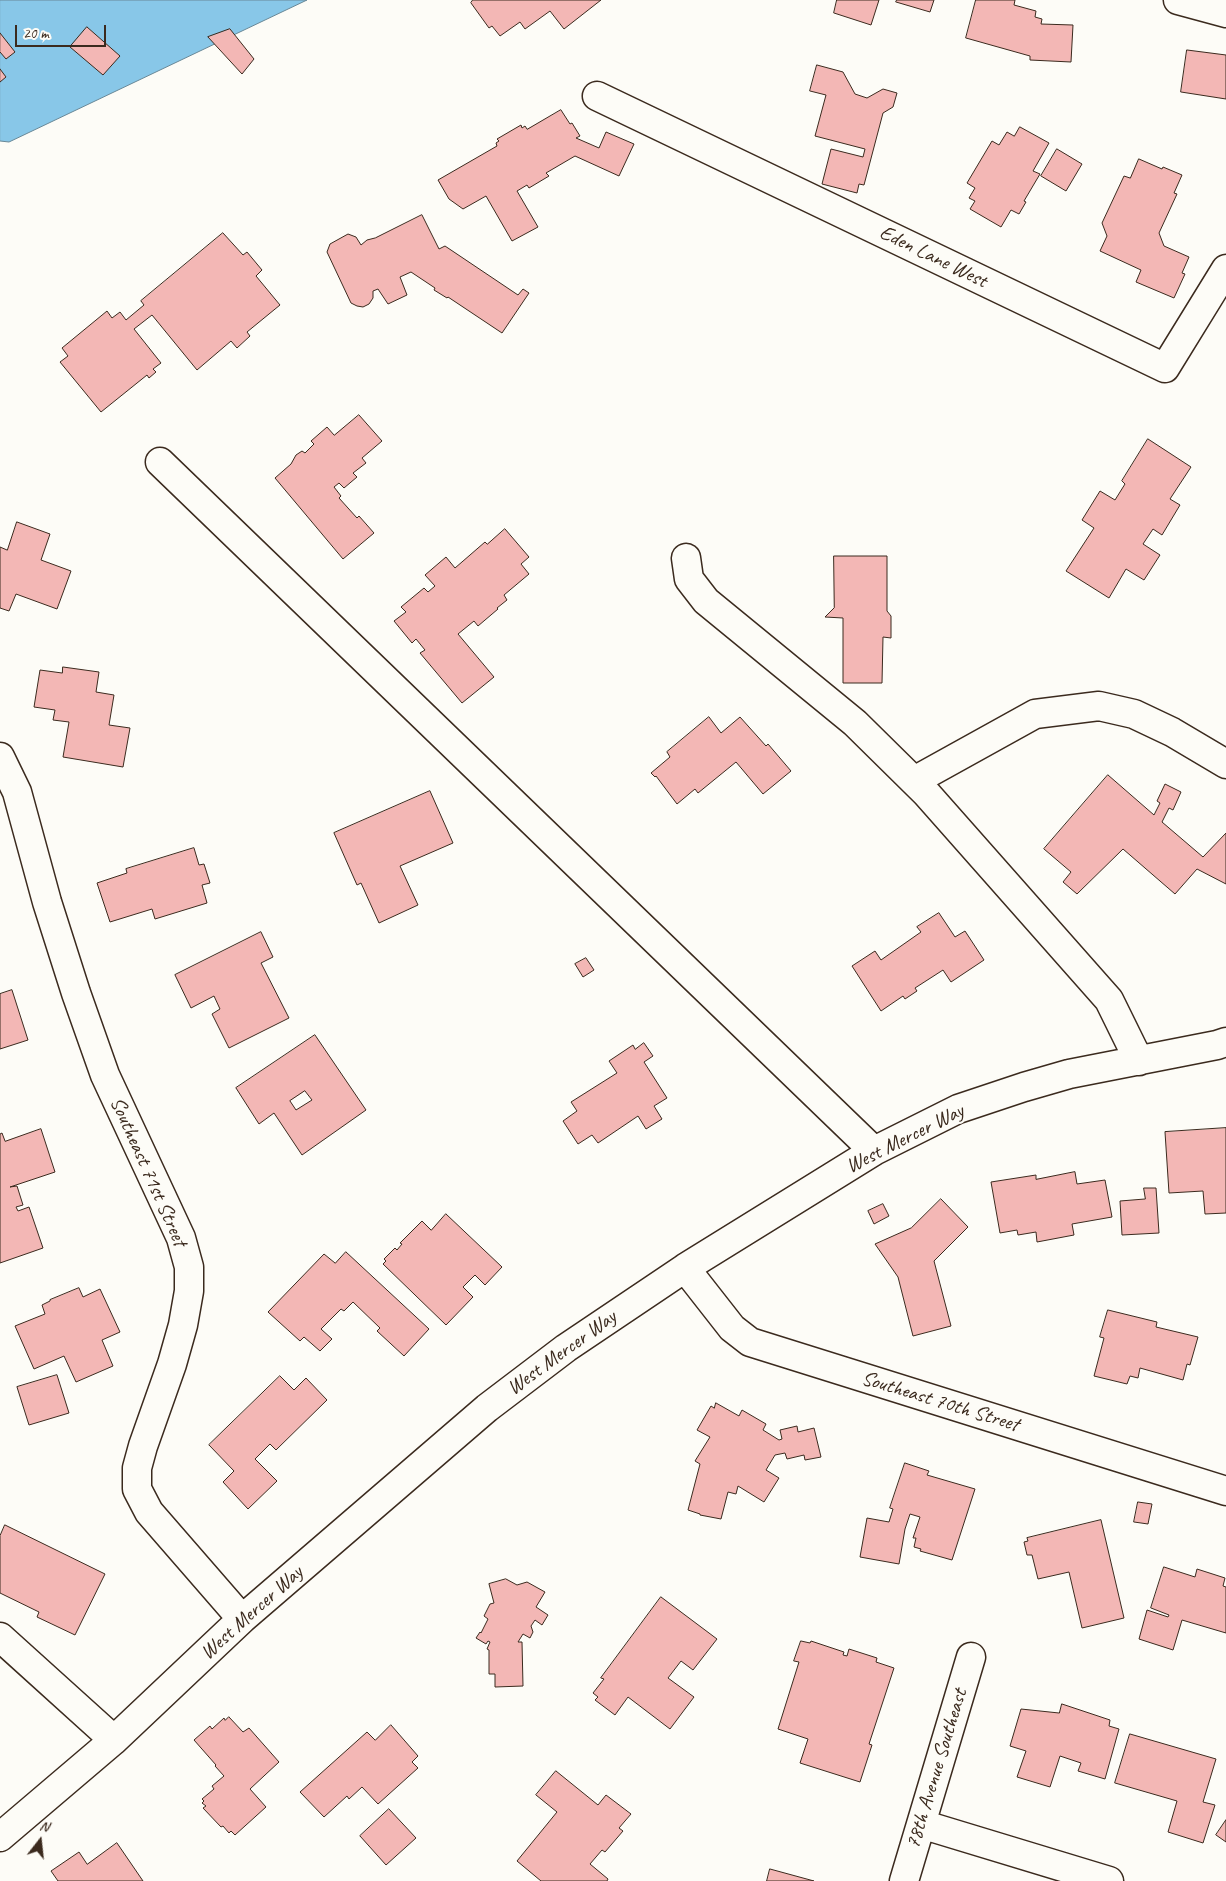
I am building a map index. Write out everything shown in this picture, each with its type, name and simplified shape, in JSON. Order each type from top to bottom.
[{"type":"street","points":[[1178,0],[1226,13]]},
{"type":"street","name":"Eden Lane West","points":[[597,96],[1165,368],[1226,269]]},
{"type":"street","points":[[160,462],[874,1151]]},
{"type":"street","points":[[686,558],[689,579],[706,601],[856,723],[914,782],[1109,1000],[1139,1061]]},
{"type":"street","points":[[914,782],[1035,714],[1099,706],[1134,714],[1172,732],[1226,764]]},
{"type":"street","name":"Southeast 71st Street","points":[[0,757],[17,792],[50,911],[105,1075],[181,1238],[189,1267],[189,1291],[183,1325],[172,1364],[143,1446],[138,1468],[137,1490],[148,1512],[242,1619]]},
{"type":"street","name":"West Mercer Way","points":[[0,1837],[114,1740],[242,1619],[487,1408],[566,1348],[685,1268],[874,1151],[958,1110],[1024,1087],[1069,1074],[1217,1046],[1226,1042]]},
{"type":"street","name":"Southeast 70th Street","points":[[685,1268],[732,1328],[750,1342],[1226,1491]]},
{"type":"street","points":[[0,1637],[114,1740]]},
{"type":"street","name":"78th Avenue Southeast","points":[[904,1881],[971,1658]]},
{"type":"street","points":[[921,1824],[1109,1881]]},
{"type":"water","points":[[0,0],[307,0],[9,142],[0,141]]},
{"type":"building","points":[[473,0],[601,0],[564,29],[550,11],[525,29],[520,22],[500,36],[492,26],[489,28],[471,3]]},
{"type":"building","points":[[837,0],[879,0],[871,25],[834,13]]},
{"type":"building","points":[[897,0],[934,0],[930,12],[896,2]]},
{"type":"building","points":[[976,0],[1015,0],[1014,5],[1036,11],[1035,17],[1042,19],[1041,24],[1073,25],[1071,62],[1030,60],[1030,56],[966,38]]},
{"type":"building","points":[[87,27],[120,56],[103,75],[70,47]]},
{"type":"building","points":[[230,29],[254,59],[242,74],[208,37]]},
{"type":"building","points":[[0,33],[15,52],[6,59],[0,52]]},
{"type":"building","points":[[1187,50],[1226,55],[1226,99],[1181,92]]},
{"type":"building","points":[[817,65],[843,72],[855,94],[867,98],[883,89],[897,93],[893,107],[883,113],[864,185],[859,184],[857,193],[822,184],[831,149],[863,157],[865,149],[815,136],[826,95],[810,91]]},
{"type":"building","points":[[0,69],[6,77],[0,82]]},
{"type":"building","points":[[561,110],[580,136],[576,138],[599,148],[606,132],[634,144],[619,176],[575,156],[546,173],[549,176],[529,188],[527,185],[517,191],[538,227],[512,241],[486,196],[463,209],[449,199],[438,180],[497,146],[496,143],[499,141],[497,139],[521,125],[522,128],[525,126],[527,129]]},
{"type":"building","points":[[1020,127],[1049,143],[1033,171],[1040,174],[1024,201],[1026,202],[1019,214],[1011,210],[1001,227],[970,209],[975,201],[969,198],[975,188],[967,183],[992,141],[999,145],[1007,132],[1014,136]]},
{"type":"building","points":[[1057,149],[1082,164],[1066,191],[1041,176]]},
{"type":"building","points":[[1139,159],[1182,175],[1174,193],[1177,194],[1159,233],[1164,246],[1189,257],[1182,273],[1185,274],[1174,298],[1136,282],[1141,270],[1100,251],[1107,236],[1102,223],[1124,176],[1130,178]]},
{"type":"building","points":[[422,215],[439,249],[445,246],[518,295],[523,289],[529,293],[502,333],[448,297],[434,290],[435,288],[411,272],[400,277],[407,295],[388,304],[378,289],[373,291],[373,298],[369,304],[363,307],[351,303],[327,252],[330,244],[348,234],[356,237],[361,245],[367,240]]},
{"type":"building","points":[[223,233],[243,255],[247,252],[262,270],[256,276],[280,305],[247,332],[250,336],[237,348],[231,341],[197,370],[152,315],[134,329],[161,363],[153,369],[156,372],[149,378],[147,375],[101,412],[60,362],[68,356],[62,348],[107,311],[112,318],[120,312],[126,320],[144,305],[141,301]]},
{"type":"building","points":[[359,415],[382,441],[362,458],[366,463],[353,473],[357,477],[344,488],[339,483],[334,487],[341,496],[339,498],[374,533],[343,559],[275,478],[291,464],[296,455],[302,451],[305,453],[314,444],[311,441],[327,427],[334,435]]},
{"type":"building","points":[[1148,439],[1191,467],[1170,499],[1180,505],[1162,535],[1153,529],[1143,544],[1160,555],[1144,580],[1126,569],[1109,598],[1066,571],[1094,528],[1082,520],[1100,491],[1115,500],[1125,484],[1122,481]]},
{"type":"building","points":[[17,522],[50,534],[41,560],[71,571],[57,609],[16,594],[9,611],[0,608],[0,547],[7,550]]},
{"type":"building","points":[[505,529],[529,557],[521,564],[529,574],[504,595],[507,600],[478,626],[474,621],[458,634],[494,677],[462,703],[420,653],[425,650],[416,639],[412,643],[394,621],[406,612],[401,607],[424,588],[428,592],[435,586],[425,575],[446,557],[455,568],[485,542],[487,544]]},
{"type":"building","points":[[834,556],[887,556],[887,611],[891,616],[891,638],[883,637],[882,683],[843,683],[843,618],[825,617],[834,608]]},
{"type":"building","points":[[63,667],[99,672],[96,692],[114,695],[109,725],[130,728],[123,767],[63,757],[69,722],[53,720],[55,710],[34,707],[40,670],[62,673]]},
{"type":"building","points":[[709,717],[721,733],[740,717],[766,746],[768,744],[791,771],[763,794],[736,762],[698,793],[695,789],[677,804],[656,776],[651,773],[670,757],[667,752]]},
{"type":"building","points":[[1108,775],[1154,815],[1160,803],[1157,801],[1165,784],[1181,792],[1173,810],[1169,808],[1162,822],[1203,857],[1226,833],[1226,884],[1197,869],[1175,894],[1123,849],[1077,894],[1063,882],[1071,872],[1044,849]]},
{"type":"building","points":[[430,791],[453,843],[400,866],[418,905],[379,923],[361,883],[357,885],[334,833]]},
{"type":"building","points":[[194,848],[199,865],[204,864],[210,883],[202,885],[207,903],[155,919],[152,909],[110,922],[97,883],[127,873],[126,869]]},
{"type":"building","points":[[939,913],[955,937],[965,931],[984,960],[951,982],[943,970],[915,988],[917,991],[905,999],[903,996],[881,1011],[852,966],[875,951],[881,960],[921,932],[917,927]]},
{"type":"building","points":[[261,932],[273,957],[261,963],[289,1018],[229,1048],[212,1014],[220,1009],[214,996],[191,1008],[175,975]]},
{"type":"building","points":[[586,958],[594,970],[583,977],[575,964]]},
{"type":"building","points":[[12,990],[28,1040],[0,1049],[0,994]]},
{"type":"building","points":[[315,1035],[366,1110],[302,1155],[274,1113],[259,1124],[236,1088]],"holes":[[[305,1091],[312,1100],[296,1110],[290,1101]]]},
{"type":"building","points":[[644,1043],[653,1056],[644,1062],[667,1098],[654,1106],[662,1119],[646,1129],[638,1116],[598,1143],[592,1135],[578,1144],[563,1121],[577,1111],[571,1102],[617,1073],[609,1061],[633,1045],[635,1049]]},
{"type":"building","points":[[1226,1128],[1226,1213],[1205,1214],[1203,1191],[1169,1193],[1165,1132]]},
{"type":"building","points":[[41,1129],[55,1172],[10,1187],[17,1186],[23,1205],[16,1207],[18,1211],[29,1207],[43,1248],[0,1263],[0,1134],[2,1133],[5,1141]]},
{"type":"building","points":[[1075,1172],[1077,1184],[1105,1180],[1112,1217],[1072,1224],[1074,1235],[1037,1242],[1036,1232],[1018,1235],[1017,1230],[1000,1233],[991,1182],[1036,1175],[1036,1179]]},
{"type":"building","points":[[1144,1188],[1156,1188],[1159,1233],[1122,1235],[1120,1201],[1145,1199]]},
{"type":"building","points":[[941,1199],[968,1227],[934,1261],[951,1326],[913,1336],[898,1277],[875,1244],[911,1228]]},
{"type":"building","points":[[883,1204],[889,1216],[874,1224],[868,1211]]},
{"type":"building","points":[[446,1214],[502,1267],[485,1285],[475,1275],[463,1287],[473,1297],[446,1325],[383,1264],[386,1261],[384,1259],[395,1248],[397,1250],[402,1244],[400,1243],[422,1221],[431,1230]]},
{"type":"building","points":[[346,1252],[429,1329],[404,1356],[377,1331],[380,1328],[353,1302],[344,1311],[341,1309],[321,1329],[332,1339],[320,1351],[304,1337],[300,1341],[268,1312],[324,1254],[335,1263]]},
{"type":"building","points":[[79,1288],[83,1297],[100,1289],[120,1332],[102,1340],[113,1366],[76,1382],[64,1356],[34,1369],[15,1326],[45,1314],[42,1305]]},
{"type":"building","points":[[1108,1310],[1157,1322],[1156,1327],[1198,1337],[1190,1365],[1187,1364],[1183,1380],[1140,1368],[1138,1378],[1130,1376],[1127,1384],[1094,1376],[1104,1338],[1100,1337]]},
{"type":"building","points":[[57,1375],[69,1413],[29,1425],[17,1387]]},
{"type":"building","points":[[280,1376],[294,1390],[306,1378],[327,1400],[276,1450],[270,1444],[255,1459],[277,1481],[248,1509],[223,1482],[234,1471],[209,1445]]},
{"type":"building","points":[[716,1403],[739,1416],[742,1410],[766,1424],[763,1430],[779,1440],[782,1439],[780,1430],[797,1426],[798,1432],[814,1428],[821,1457],[805,1460],[804,1455],[787,1459],[785,1453],[775,1455],[766,1470],[779,1478],[764,1502],[738,1486],[736,1494],[728,1492],[721,1519],[700,1515],[688,1510],[700,1464],[695,1461],[710,1437],[697,1430],[711,1406],[714,1408]]},
{"type":"building","points":[[905,1463],[929,1471],[927,1475],[975,1489],[952,1560],[920,1551],[921,1549],[914,1547],[916,1538],[913,1538],[920,1517],[910,1514],[905,1529],[899,1564],[860,1557],[867,1518],[889,1522],[893,1509],[890,1508]]},
{"type":"building","points":[[1138,1502],[1152,1504],[1148,1524],[1134,1522]]},
{"type":"building","points":[[1101,1520],[1124,1618],[1082,1628],[1069,1572],[1038,1579],[1032,1555],[1027,1555],[1024,1542],[1028,1541],[1027,1538]]},
{"type":"building","points":[[5,1525],[105,1574],[75,1635],[37,1617],[39,1612],[0,1593],[0,1536]]},
{"type":"building","points":[[1164,1567],[1195,1577],[1197,1569],[1225,1578],[1223,1586],[1226,1587],[1226,1633],[1182,1620],[1173,1650],[1139,1639],[1147,1610],[1168,1617],[1169,1615],[1151,1608]]},
{"type":"building","points":[[506,1579],[517,1585],[527,1582],[545,1592],[536,1607],[548,1615],[542,1625],[535,1620],[531,1626],[533,1632],[530,1638],[523,1634],[518,1642],[522,1642],[523,1686],[495,1687],[495,1674],[489,1674],[489,1650],[487,1649],[490,1642],[488,1641],[486,1644],[476,1638],[481,1633],[488,1619],[484,1616],[490,1604],[494,1603],[489,1584]]},
{"type":"building","points":[[661,1597],[717,1639],[693,1670],[681,1661],[668,1678],[694,1697],[670,1729],[628,1697],[615,1715],[595,1700],[598,1697],[593,1693],[604,1679],[601,1678]]},
{"type":"building","points":[[801,1641],[810,1643],[811,1641],[844,1652],[843,1655],[847,1656],[849,1649],[877,1658],[876,1662],[894,1668],[869,1744],[872,1745],[860,1782],[800,1763],[808,1739],[778,1729],[799,1662],[794,1661]]},
{"type":"building","points":[[1062,1704],[1110,1720],[1109,1726],[1119,1729],[1105,1779],[1078,1771],[1081,1763],[1060,1756],[1050,1787],[1017,1777],[1026,1751],[1010,1746],[1021,1709],[1059,1713]]},
{"type":"building","points":[[229,1717],[243,1732],[249,1728],[279,1762],[250,1789],[266,1807],[235,1835],[231,1831],[229,1833],[223,1826],[221,1827],[203,1808],[206,1806],[202,1803],[204,1801],[202,1799],[214,1789],[212,1786],[224,1776],[194,1740],[210,1726],[212,1729],[224,1718],[225,1720]]},
{"type":"building","points":[[391,1725],[418,1756],[412,1762],[418,1768],[378,1804],[362,1787],[349,1799],[347,1796],[324,1817],[300,1792],[367,1732],[375,1740]]},
{"type":"building","points":[[1130,1734],[1216,1759],[1203,1802],[1215,1805],[1203,1843],[1168,1832],[1177,1801],[1115,1783]]},
{"type":"building","points":[[556,1771],[598,1805],[606,1795],[631,1814],[619,1828],[623,1831],[605,1852],[602,1850],[590,1864],[608,1879],[607,1881],[541,1881],[517,1861],[557,1812],[536,1795]]},
{"type":"building","points":[[389,1809],[416,1838],[386,1865],[360,1836]]},
{"type":"building","points":[[1226,1820],[1226,1842],[1216,1835]]},
{"type":"building","points":[[117,1843],[143,1881],[58,1881],[51,1871],[79,1852],[87,1864]]},
{"type":"building","points":[[770,1869],[814,1881],[767,1881]]}]
